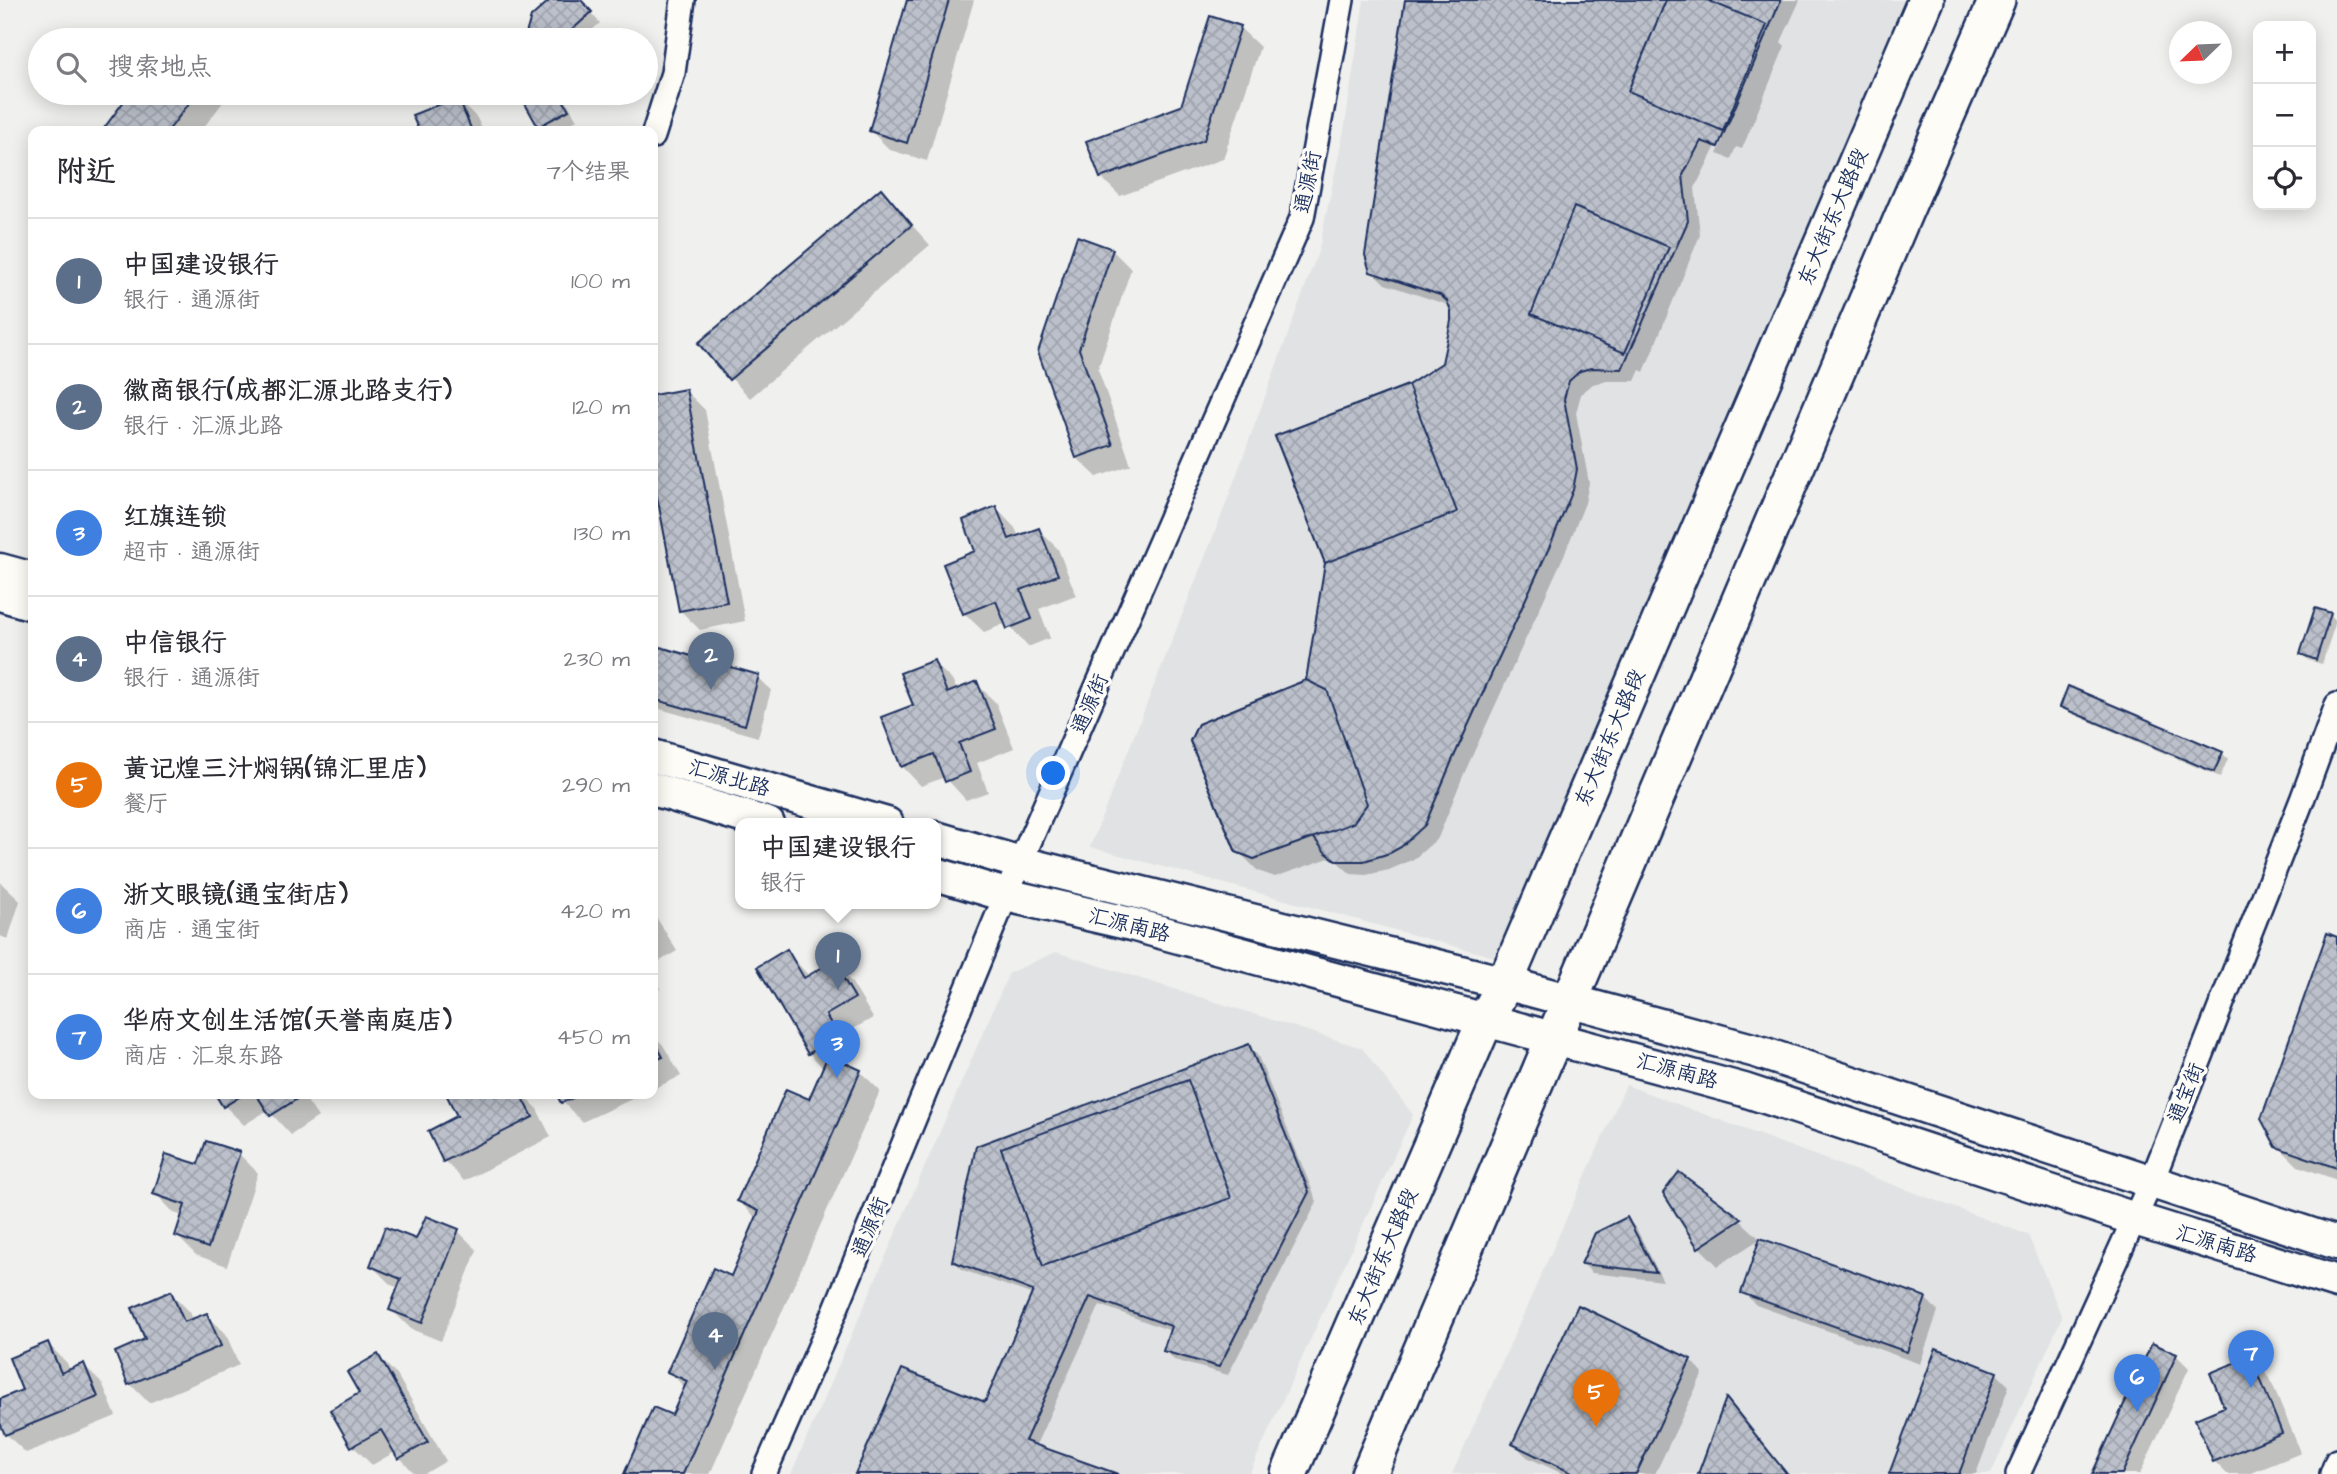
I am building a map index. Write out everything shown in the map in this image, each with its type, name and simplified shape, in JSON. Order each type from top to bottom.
[{"type":"main road","name":"东大街东大路段","points":[[1289,1474],[1485,1021],[1505,983],[1926,0]]},
{"type":"main road","points":[[1375,1473],[1553,1038],[1997,0]]},
{"type":"street","points":[[656,126],[673,73],[683,0]]},
{"type":"street","name":"通源街","points":[[764,1474],[828,1328],[1006,895],[1302,218],[1342,0]]},
{"type":"street","points":[[0,570],[28,578]]},
{"type":"street","points":[[0,594],[28,602]]},
{"type":"street","name":"通宝街","points":[[2018,1474],[2136,1219],[2337,705]]},
{"type":"street","name":"汇源北路","points":[[658,757],[866,818]]},
{"type":"street","name":"汇源北路","points":[[658,791],[748,818]]},
{"type":"street","points":[[941,839],[1021,863]]},
{"type":"street","name":"汇源南路","points":[[1021,863],[1505,983],[1756,1051],[2337,1242]]},
{"type":"street","points":[[941,876],[1006,895]]},
{"type":"street","name":"汇源南路","points":[[1006,895],[1131,925],[1744,1090],[2337,1282]]},
{"type":"street","points":[[2332,1474],[2337,1461]]},
{"type":"shaded area","points":[[1364,0],[1905,0],[1498,958],[1090,847],[1224,509],[1319,249],[1345,125]]},
{"type":"shaded area","points":[[1056,952],[1362,1048],[1413,1115],[1249,1474],[791,1474],[1009,973]]},
{"type":"shaded area","points":[[1626,1085],[2028,1235],[2062,1317],[1991,1474],[1452,1474]]},
{"type":"building","points":[[550,0],[581,0],[592,12],[574,28],[528,28],[531,17]]},
{"type":"building","points":[[907,0],[949,0],[907,143],[869,131]]},
{"type":"building","points":[[1405,0],[1781,0],[1718,147],[1701,141],[1683,175],[1688,221],[1622,369],[1591,368],[1580,371],[1569,381],[1564,399],[1577,469],[1573,490],[1425,825],[1401,847],[1364,861],[1337,861],[1325,852],[1313,837],[1254,859],[1236,852],[1190,741],[1198,724],[1306,680],[1325,563],[1275,436],[1408,385],[1442,363],[1451,321],[1447,301],[1440,295],[1370,272],[1365,255]]},
{"type":"building","points":[[1666,0],[1707,0],[1767,25],[1723,131],[1628,91]]},
{"type":"building","points":[[1210,16],[1241,26],[1204,140],[1100,178],[1086,141],[1181,106]]},
{"type":"building","points":[[121,105],[188,105],[172,126],[106,126]]},
{"type":"building","points":[[438,105],[461,105],[470,126],[417,126],[412,115]]},
{"type":"building","points":[[526,105],[566,105],[569,110],[537,126]]},
{"type":"building","points":[[881,188],[912,225],[729,380],[698,343]]},
{"type":"building","points":[[1574,207],[1669,247],[1625,353],[1531,314]]},
{"type":"building","points":[[1077,236],[1113,249],[1079,349],[1113,445],[1076,458],[1038,352]]},
{"type":"building","points":[[1408,385],[1457,512],[1325,563],[1275,436]]},
{"type":"building","points":[[686,389],[727,602],[679,611],[658,501],[658,394]]},
{"type":"building","points":[[996,506],[1009,539],[1039,528],[1058,575],[1021,590],[1032,619],[1007,629],[996,601],[963,614],[943,564],[975,551],[963,520]]},
{"type":"building","points":[[2315,608],[2331,613],[2316,660],[2300,654]]},
{"type":"building","points":[[658,646],[759,675],[745,725],[658,700]]},
{"type":"building","points":[[934,660],[947,693],[977,681],[996,729],[959,743],[970,772],[945,782],[934,754],[901,767],[881,717],[913,705],[900,673]]},
{"type":"building","points":[[1306,680],[1327,690],[1367,804],[1353,823],[1254,859],[1236,852],[1190,741],[1198,724]]},
{"type":"building","points":[[2068,686],[2223,752],[2214,772],[2060,707]]},
{"type":"building","points":[[2327,933],[2337,937],[2337,1168],[2276,1147],[2261,1119]]},
{"type":"building","points":[[787,949],[804,978],[833,961],[855,998],[826,1015],[838,1036],[808,1054],[757,967]]},
{"type":"building","points":[[1249,1044],[1309,1192],[1219,1367],[1163,1351],[1171,1326],[1090,1297],[1025,1441],[1118,1474],[855,1474],[902,1369],[985,1402],[1033,1291],[952,1261],[976,1146]]},
{"type":"building","points":[[828,1055],[861,1070],[683,1474],[624,1474],[653,1407],[672,1415],[687,1381],[667,1372],[713,1268],[731,1276],[759,1211],[737,1201],[786,1089],[809,1099]]},
{"type":"building","points":[[1188,1080],[1231,1198],[1043,1266],[1001,1148]]},
{"type":"building","points":[[218,1099],[236,1099],[223,1107]]},
{"type":"building","points":[[259,1099],[297,1099],[270,1116]]},
{"type":"building","points":[[448,1099],[524,1099],[533,1117],[443,1162],[428,1131],[457,1116]]},
{"type":"building","points":[[206,1141],[240,1152],[208,1248],[175,1236],[185,1205],[153,1194],[166,1154],[198,1164]]},
{"type":"building","points":[[1679,1172],[1742,1219],[1698,1248],[1663,1193]]},
{"type":"building","points":[[426,1216],[459,1229],[422,1323],[389,1310],[401,1279],[370,1266],[385,1227],[416,1239]]},
{"type":"building","points":[[1627,1217],[1656,1272],[1581,1264],[1595,1233]]},
{"type":"building","points":[[1760,1238],[1926,1297],[1907,1352],[1741,1293]]},
{"type":"building","points":[[171,1291],[184,1322],[207,1313],[221,1346],[128,1385],[115,1352],[145,1339],[132,1308]]},
{"type":"building","points":[[1578,1305],[1691,1359],[1636,1474],[1574,1474],[1512,1444]]},
{"type":"building","points":[[48,1342],[61,1373],[84,1363],[98,1397],[5,1435],[0,1423],[0,1399],[22,1390],[9,1358]]},
{"type":"building","points":[[2152,1343],[2177,1354],[2122,1474],[2092,1474]]},
{"type":"building","points":[[1936,1348],[1997,1372],[1959,1474],[1889,1474]]},
{"type":"building","points":[[378,1354],[428,1442],[398,1459],[381,1430],[351,1447],[330,1410],[359,1393],[347,1372]]},
{"type":"building","points":[[2251,1356],[2282,1433],[2213,1462],[2195,1419],[2224,1407],[2210,1373]]},
{"type":"building","points":[[1726,1398],[1787,1474],[1698,1474]]},
{"type":"place","name":"徽商银行(成都汇源北路支行)","points":[[711,690]]},
{"type":"place","name":"中国建设银行","points":[[838,990]]},
{"type":"place","name":"红旗连锁","points":[[837,1078]]},
{"type":"place","name":"中信银行","points":[[715,1370]]},
{"type":"place","name":"华府文创生活馆(天誉南庭店)","points":[[2251,1388]]},
{"type":"place","name":"浙文眼镜(通宝街店)","points":[[2137,1412]]},
{"type":"place","name":"黄记煌三汁焖锅(锦汇里店)","points":[[1596,1427]]}]
